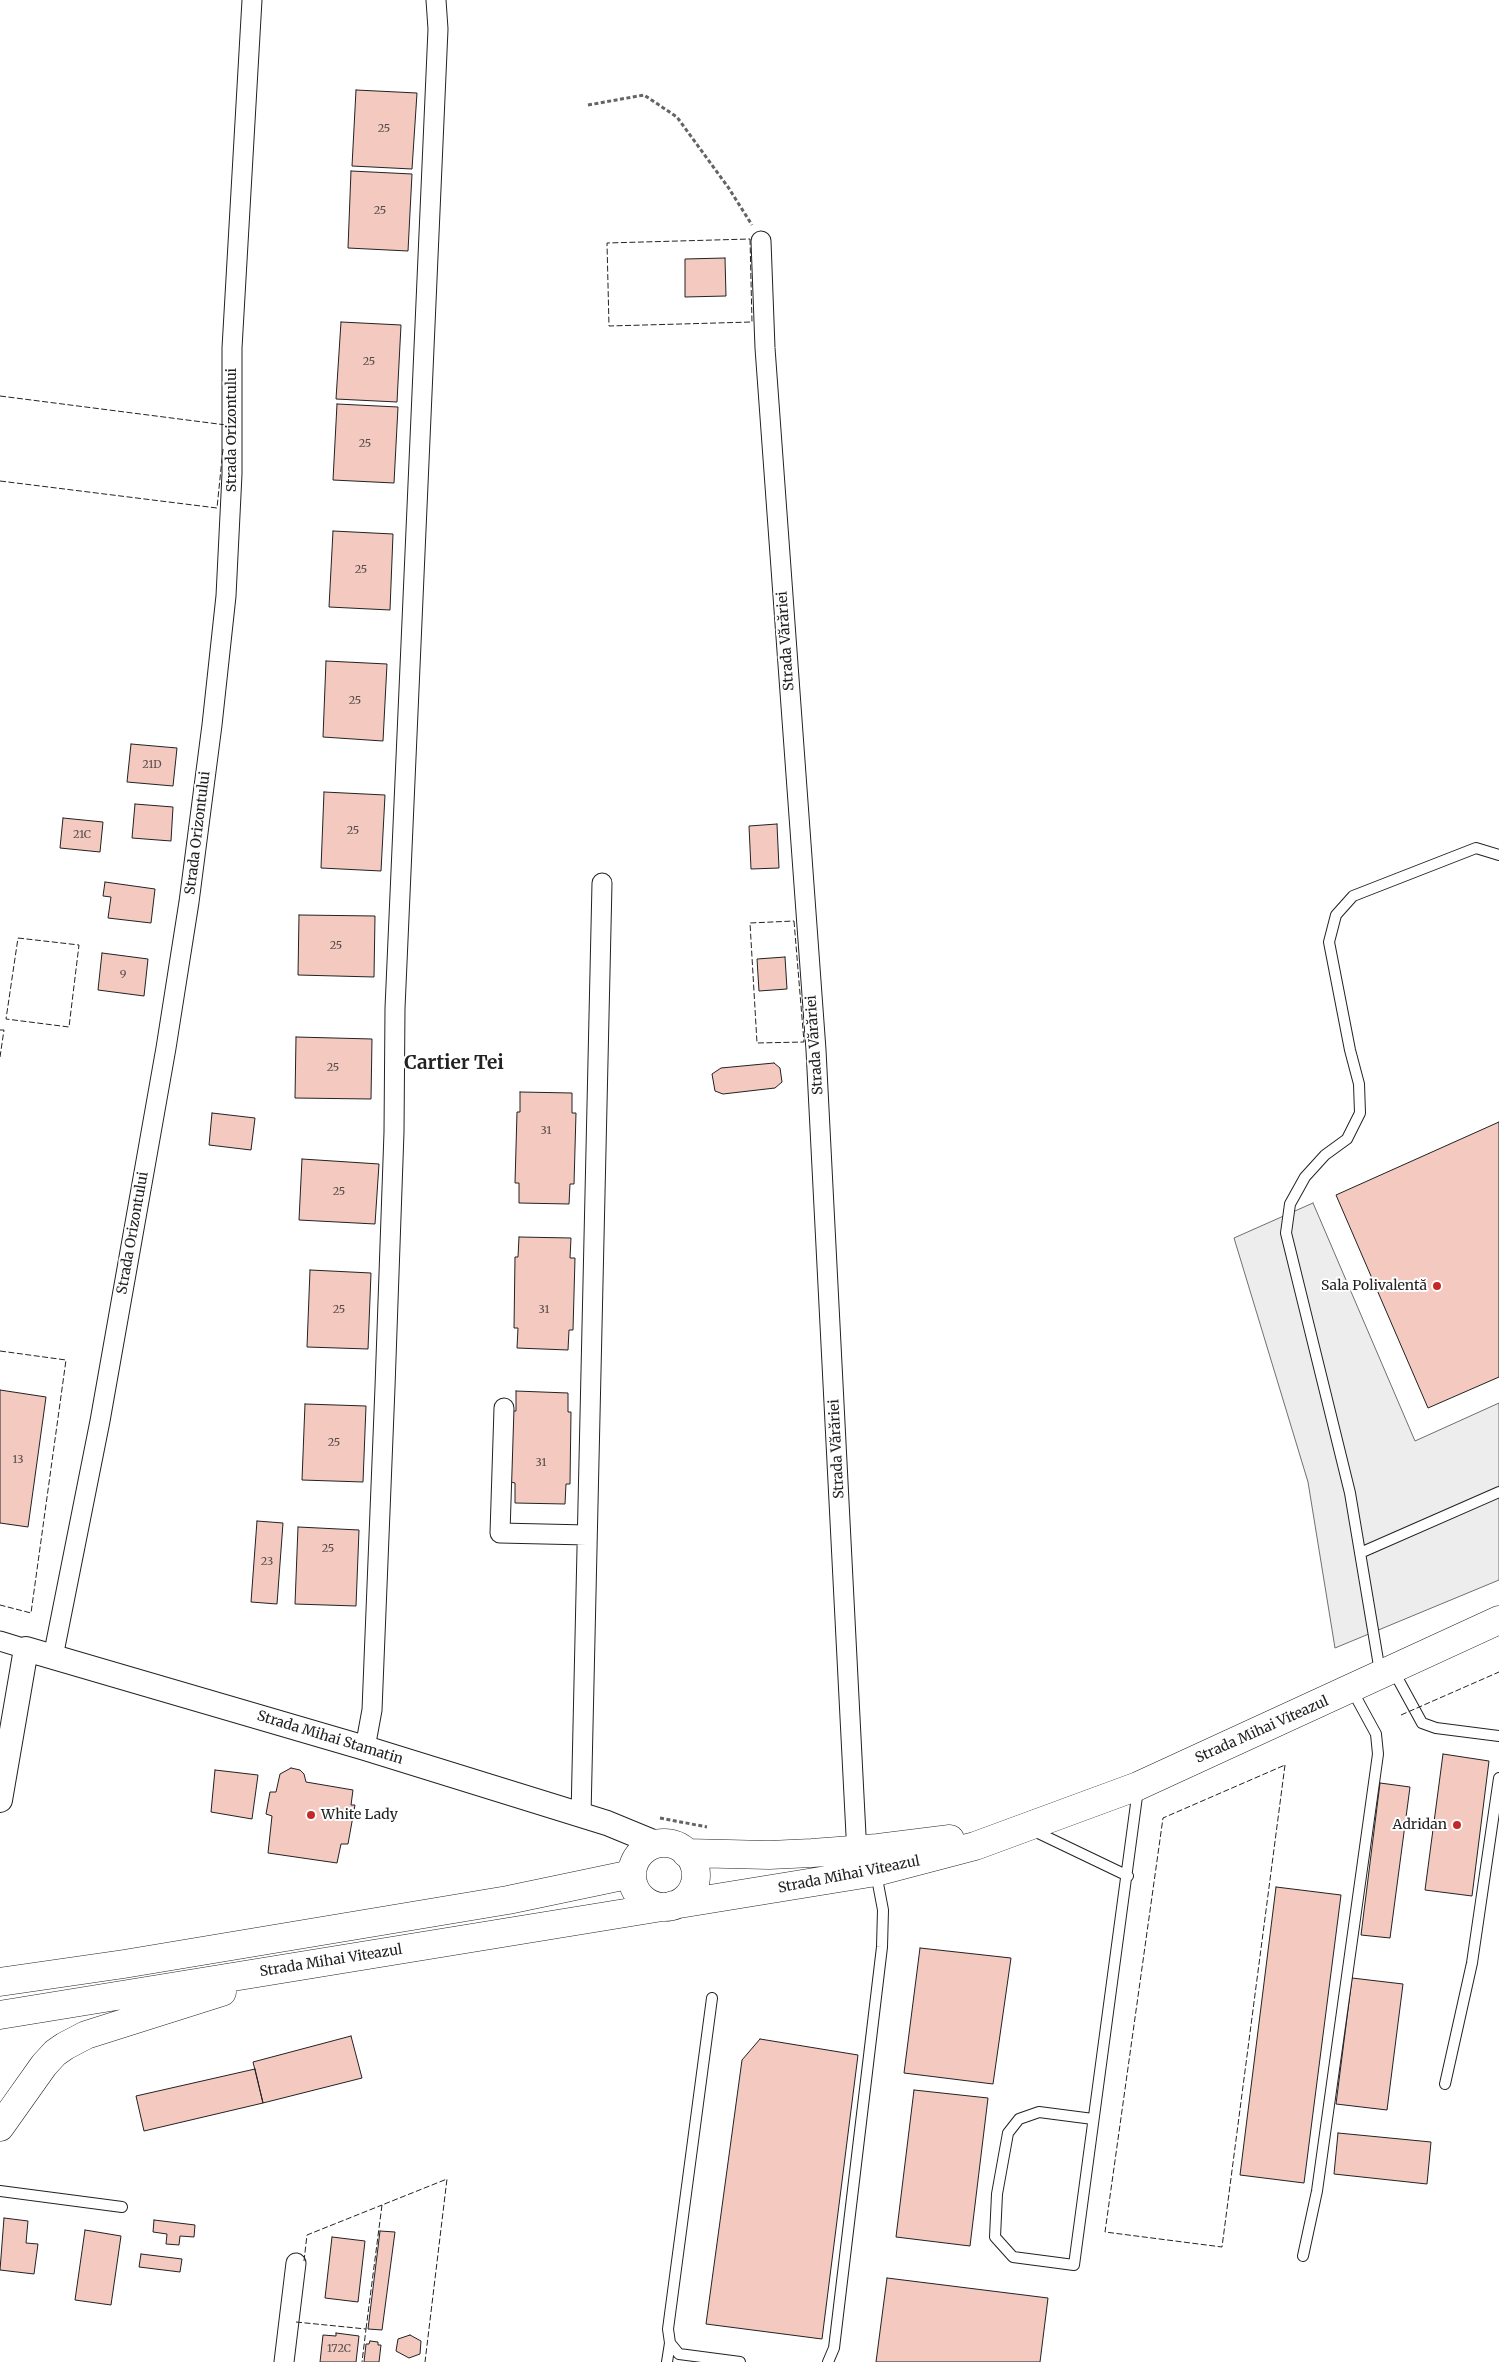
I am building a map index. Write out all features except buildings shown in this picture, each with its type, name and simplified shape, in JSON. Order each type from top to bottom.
[{"type":"main road","name":"Strada Mihai Viteazul","points":[[0,2015],[876,1872],[930,1859],[1024,1828],[1138,1786],[1499,1620]]},
{"type":"main road","name":"Strada Mihai Viteazul","points":[[658,1844],[674,1845],[686,1853],[769,1856],[859,1850],[1024,1828]]},
{"type":"main road","points":[[658,1844],[642,1851],[637,1858],[632,1874],[636,1890],[647,1902],[668,1906],[688,1895],[695,1878],[695,1869],[686,1853]]},
{"type":"main road","points":[[0,1982],[124,1964],[498,1902],[632,1874]]},
{"type":"main road","points":[[0,2127],[44,2065],[55,2053],[86,2035],[200,2000],[295,1966]]},
{"type":"street","name":"Strada Orizontului","points":[[53,1656],[97,1440],[166,1048],[189,902],[212,725],[226,596],[232,474],[233,338],[252,0]]},
{"type":"street","points":[[366,1748],[372,1710],[394,1132],[395,1008],[413,559],[438,30],[436,0]]},
{"type":"street","name":"Strada Vărăriei","points":[[761,240],[765,348],[816,1050],[856,1835],[859,1850]]},
{"type":"street","points":[[581,1815],[602,883]]},
{"type":"street","points":[[504,1408],[500,1533],[587,1535]]},
{"type":"street","name":"Strada Mihai Stamatin","points":[[0,1641],[366,1748],[581,1815],[658,1844]]},
{"type":"street","points":[[0,1800],[26,1649]]},
{"type":"street","points":[[284,2362],[296,2263]]},
{"type":"lane","points":[[1499,855],[1476,848],[1353,896],[1336,915],[1329,942],[1350,1050],[1359,1084],[1360,1113],[1347,1139],[1325,1156],[1305,1176],[1290,1204],[1286,1233],[1350,1493],[1360,1553],[1387,1672],[1422,1722],[1436,1728],[1499,1736]]},
{"type":"lane","points":[[1360,1553],[1499,1492]]},
{"type":"lane","points":[[1302,2256],[1317,2191],[1378,1754],[1376,1734],[1352,1689]]},
{"type":"lane","points":[[1445,2084],[1472,1963],[1499,1778]]},
{"type":"lane","points":[[1093,2119],[1039,2112],[1019,2119],[1008,2133],[997,2194],[995,2237],[1013,2257],[1074,2265],[1128,1876],[1138,1786]]},
{"type":"lane","points":[[1024,1828],[1128,1876]]},
{"type":"lane","points":[[828,2362],[834,2348],[882,1947],[884,1910],[876,1872]]},
{"type":"lane","points":[[667,2362],[670,2343],[668,2329],[712,1998]]},
{"type":"lane","points":[[0,2192],[122,2207]]},
{"type":"lane","points":[[670,2343],[679,2354],[740,2362]]},
{"type":"path","points":[[588,105],[644,96],[678,117],[728,186],[761,240]]},
{"type":"path","points":[[654,1817],[710,1828]]},
{"type":"shaded area","points":[[1313,1203],[1415,1441],[1499,1403],[1499,1580],[1335,1648],[1308,1482],[1234,1238]]},
{"type":"fence","points":[[750,239],[752,322],[609,326],[607,243],[750,239]]},
{"type":"fence","points":[[0,396],[226,425]]},
{"type":"fence","points":[[0,481],[217,508],[223,449]]},
{"type":"fence","points":[[794,921],[804,1042],[757,1043],[750,923],[794,921]]},
{"type":"fence","points":[[18,938],[79,945],[69,1027],[6,1019],[18,938]]},
{"type":"fence","points":[[0,1030],[4,1030],[0,1057]]},
{"type":"fence","points":[[0,1351],[66,1360],[31,1613],[0,1605]]},
{"type":"fence","points":[[1401,1715],[1499,1672]]},
{"type":"fence","points":[[1285,1765],[1222,2247],[1105,2232],[1163,1818],[1285,1765]]},
{"type":"fence","points":[[366,2329],[382,2205],[447,2179],[425,2362]]},
{"type":"fence","points":[[304,2261],[307,2235],[382,2205]]},
{"type":"fence","points":[[296,2322],[366,2329],[362,2362]]},
{"type":"place","name":"Sala Polivalentă","points":[[1437,1286]]},
{"type":"place","name":"White Lady","points":[[311,1815]]},
{"type":"place","name":"Adridan","points":[[1457,1825]]},
{"type":"district","name":"Cartier Tei","points":[[454,1064]]}]
